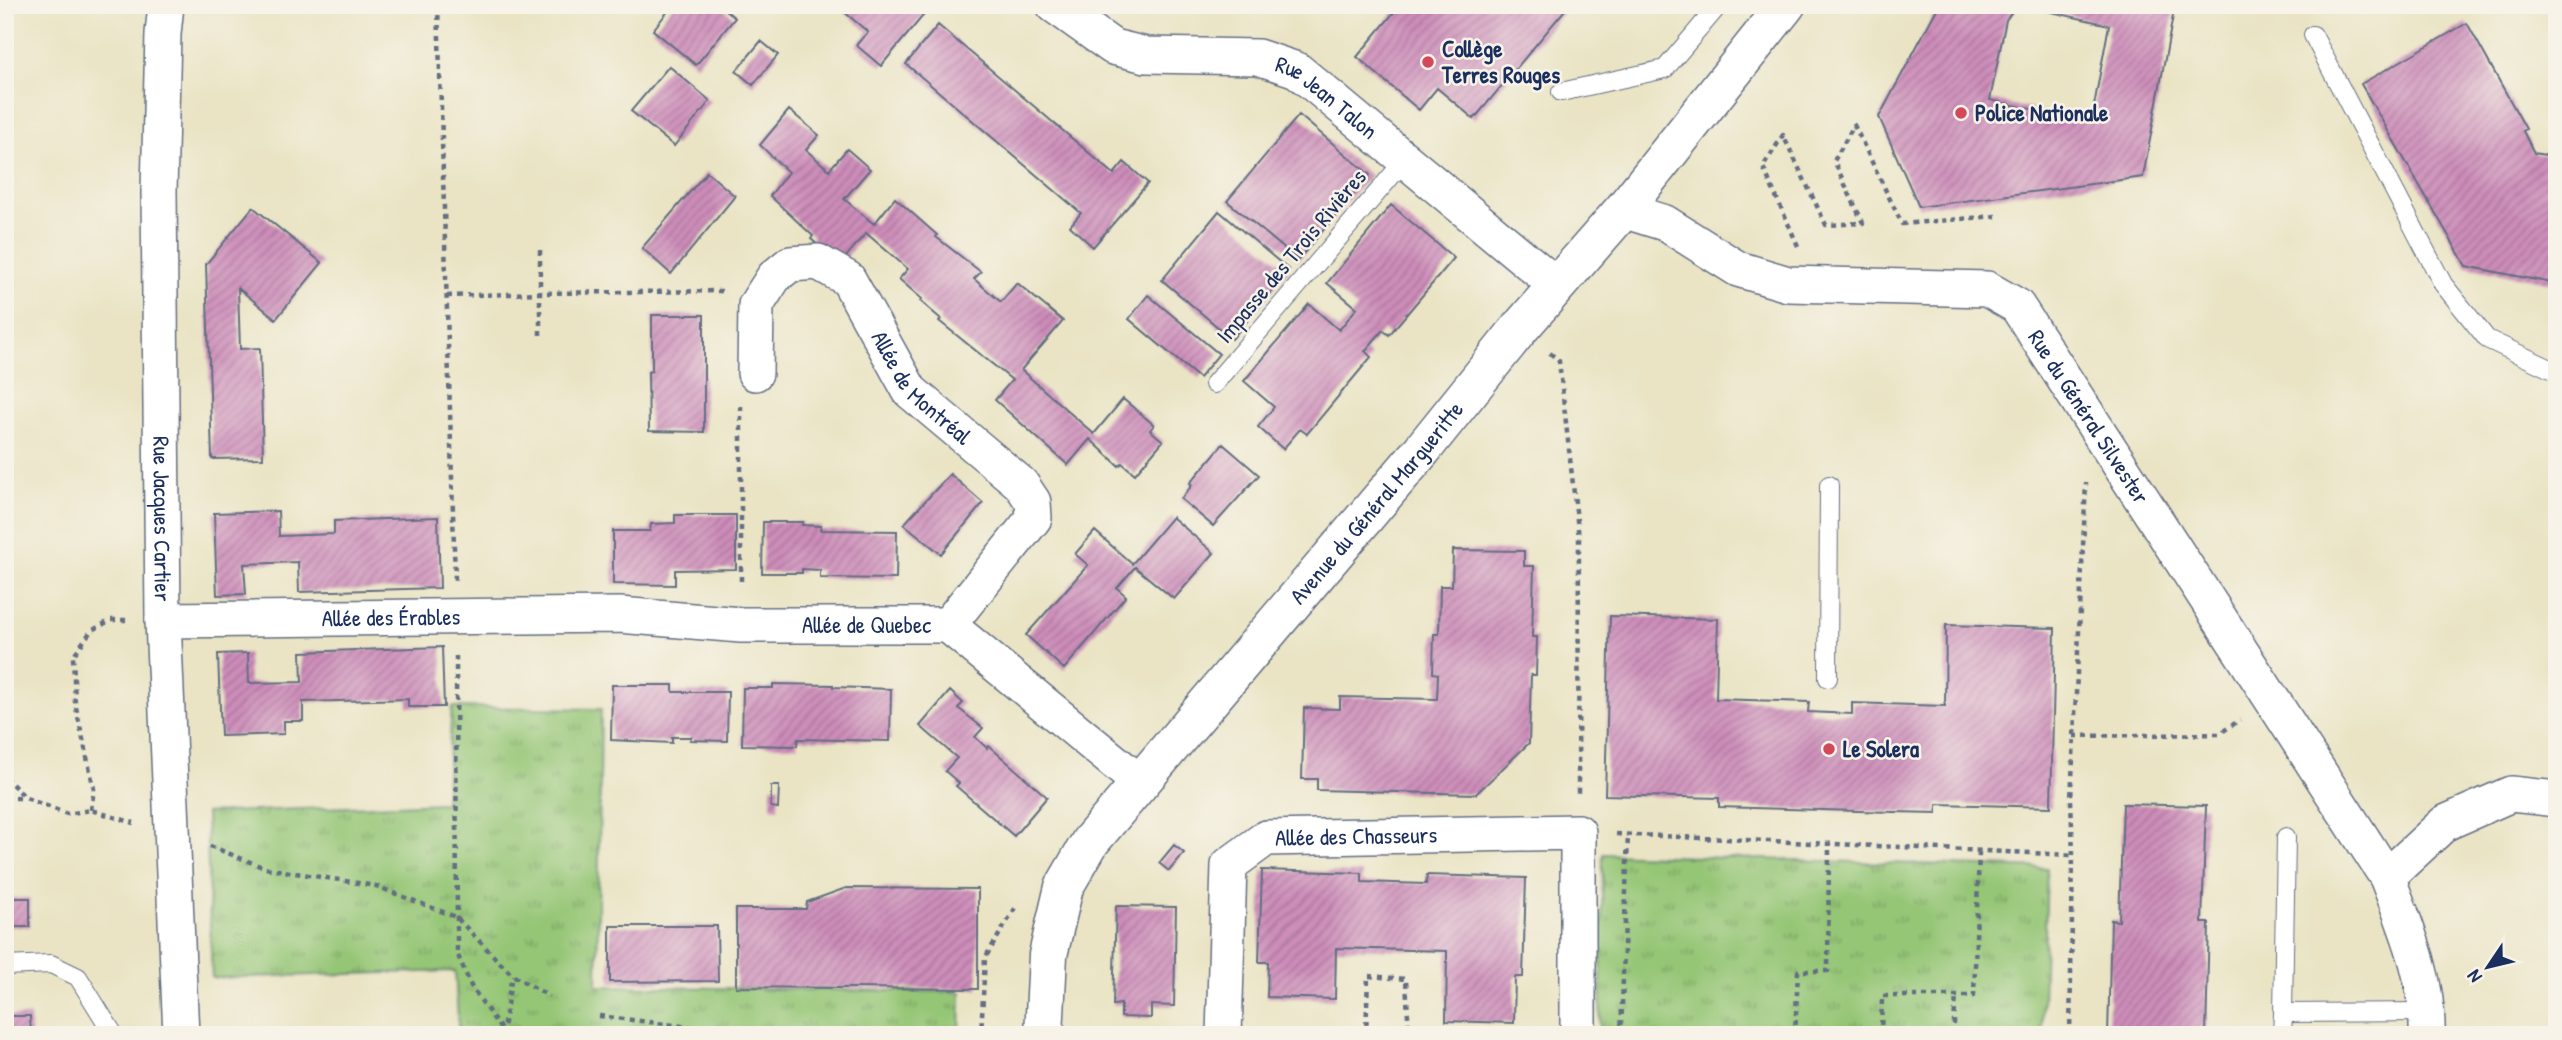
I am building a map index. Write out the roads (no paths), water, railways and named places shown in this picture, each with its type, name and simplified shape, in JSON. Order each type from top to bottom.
[{"type":"street","name":"Rue Jacques Cartier","points":[[166,5],[159,191],[163,620],[181,1035]]},
{"type":"street","name":"Rue Jean Talon","points":[[1054,5],[1112,47],[1146,55],[1258,57],[1297,70],[1556,285]]},
{"type":"street","name":"Avenue du Général Margueritte","points":[[1044,1035],[1048,955],[1064,887],[1090,842],[1422,450],[1556,285],[1623,210],[1786,5]]},
{"type":"street","name":"Rue du Général Silvester","points":[[1623,210],[1665,223],[1738,269],[1788,284],[1987,289],[2017,306],[2388,877],[2412,945],[2428,1023]]},
{"type":"street","name":"Allée de Montréal","points":[[755,373],[756,305],[774,277],[790,264],[818,262],[848,279],[910,391],[1021,484],[1033,502],[1034,518],[948,625]]},
{"type":"street","name":"Allée des Érables","points":[[163,620],[619,615]]},
{"type":"street","name":"Allée de Quebec","points":[[619,615],[741,625],[948,625],[1140,783]]},
{"type":"street","points":[[2388,877],[2445,823],[2511,794],[2557,799]]},
{"type":"street","name":"Allée des Chasseurs","points":[[1224,1035],[1229,865],[1266,838],[1578,832],[1578,1035]]},
{"type":"lane","points":[[1561,92],[1665,69],[1719,5]]},
{"type":"lane","points":[[2314,35],[2443,284],[2487,339],[2557,372]]},
{"type":"lane","name":"Impasse des Trois Rivières","points":[[1214,384],[1405,160]]},
{"type":"lane","points":[[1828,678],[1829,485]]},
{"type":"lane","points":[[2282,1035],[2286,837]]},
{"type":"lane","points":[[5,966],[51,964],[78,977],[114,1035]]},
{"type":"lane","points":[[2283,1013],[2428,1023]]},
{"type":"place","name":"Collège Terres Rouges","points":[[1428,62]]},
{"type":"place","name":"Police Nationale","points":[[1961,113]]},
{"type":"place","name":"Le Solera","points":[[1829,749]]}]
